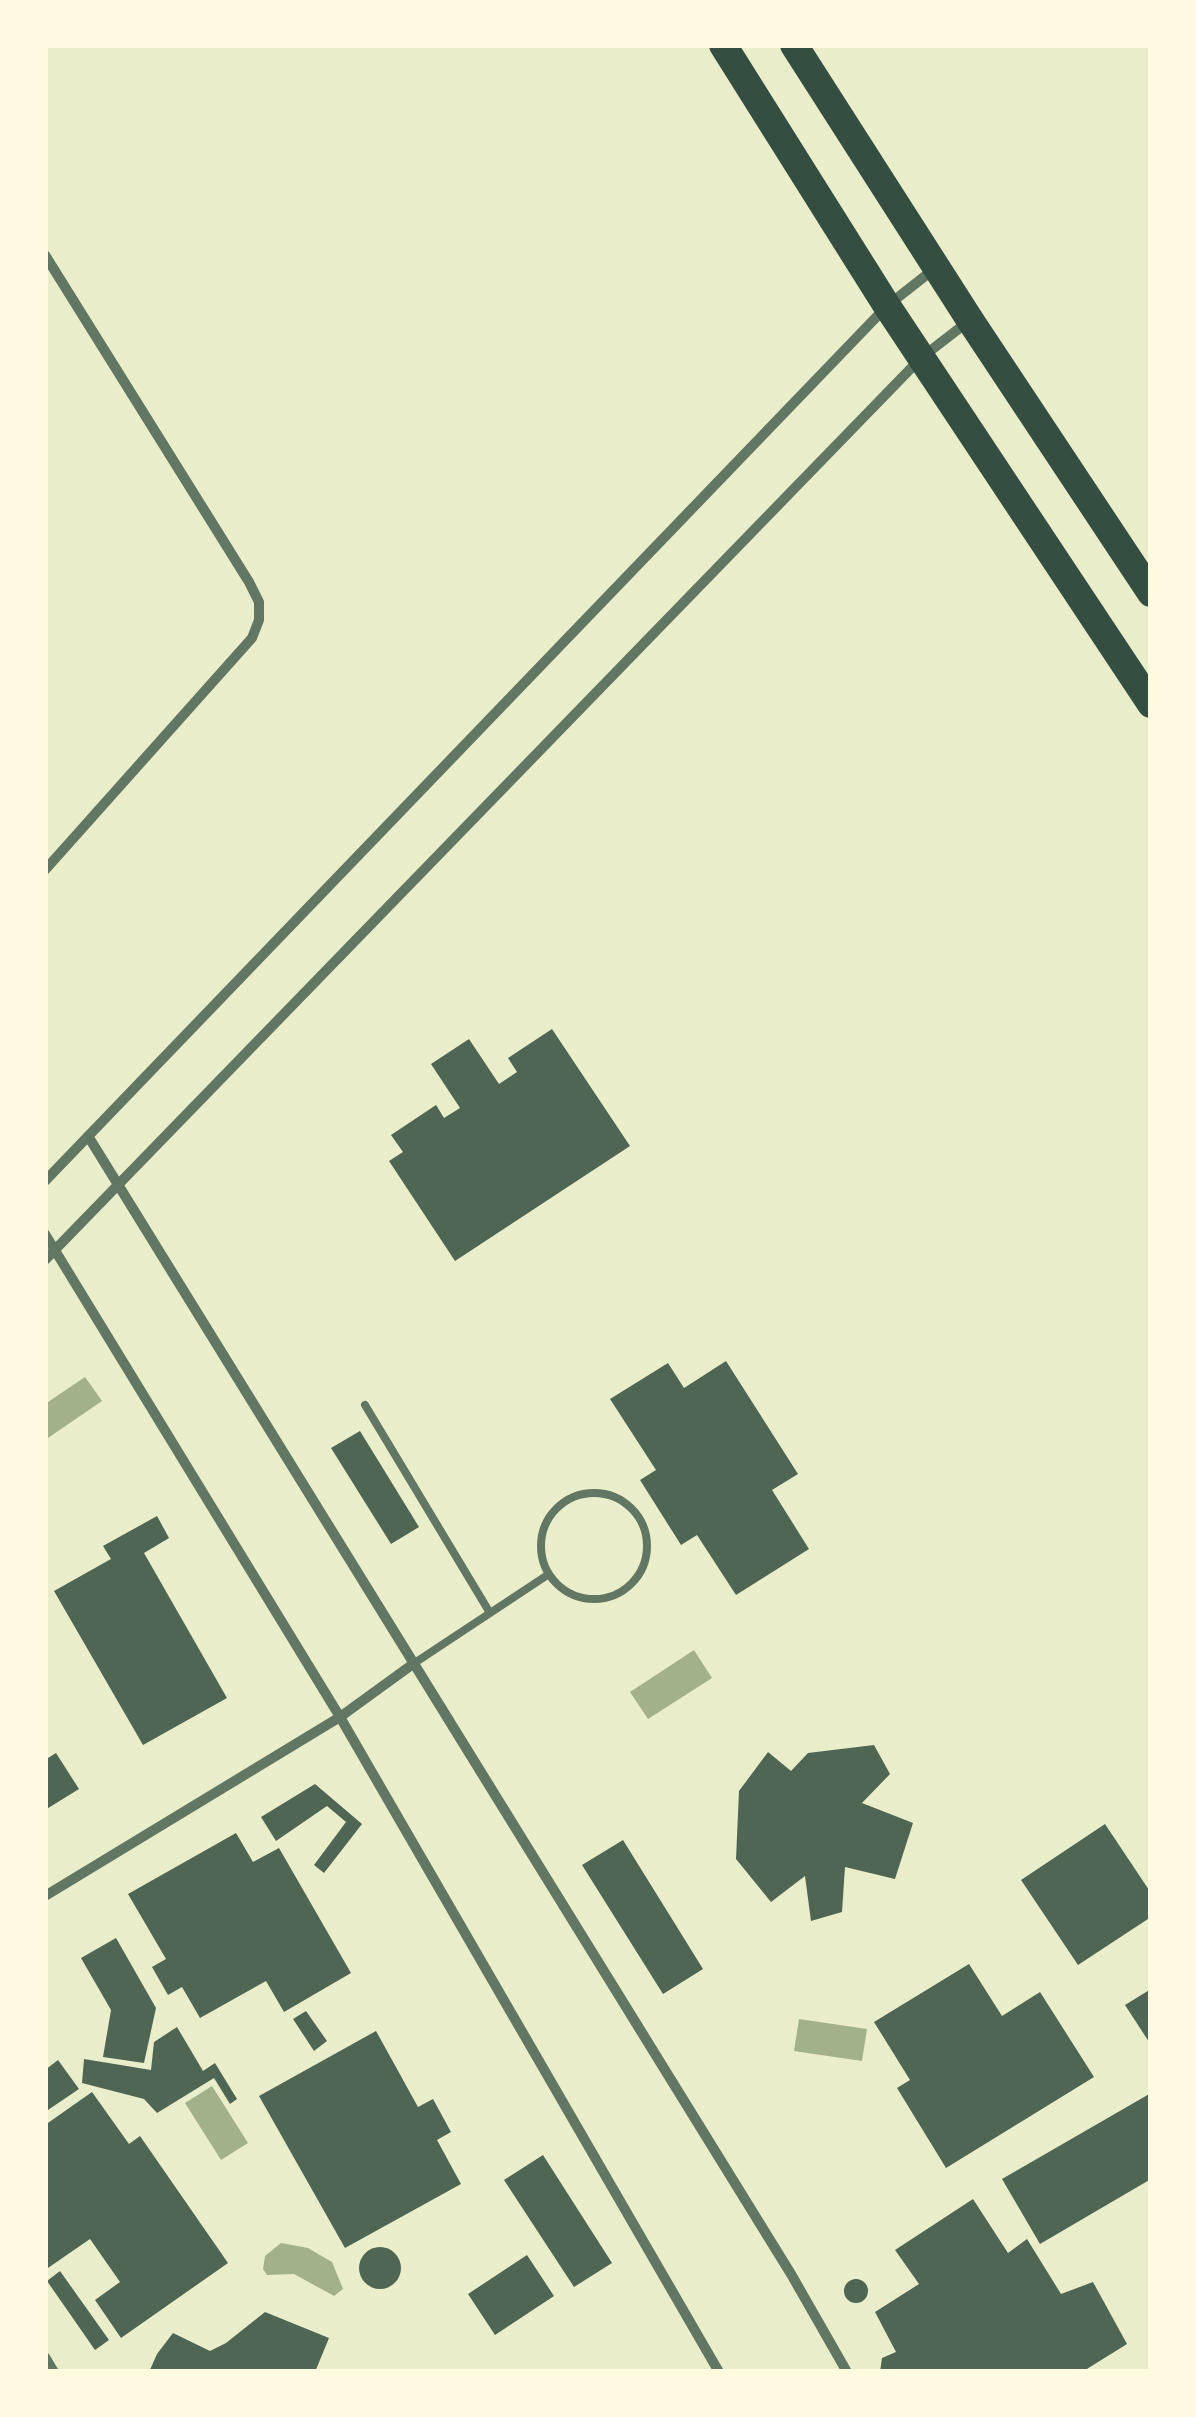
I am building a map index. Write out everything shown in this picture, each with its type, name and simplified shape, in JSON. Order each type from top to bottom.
[{"type":"highway","points":[[722,45],[887,306],[1151,704]]},
{"type":"highway","points":[[794,45],[1151,593]]},
{"type":"street","points":[[45,256],[250,582],[259,602],[259,620],[252,638],[45,870]]},
{"type":"street","points":[[45,1181],[887,306],[936,267]]},
{"type":"street","points":[[45,1260],[921,358],[970,320]]},
{"type":"street","points":[[88,1136],[781,2258],[847,2372]]},
{"type":"street","points":[[45,1234],[340,1717],[719,2372]]},
{"type":"street","points":[[45,1896],[340,1717],[413,1664]]},
{"type":"street","points":[[45,2358],[54,2372]]},
{"type":"lane","points":[[365,1405],[490,1613]]},
{"type":"lane","points":[[586,1494],[607,1495],[626,1504],[640,1519],[647,1538],[646,1559],[638,1578],[622,1592],[602,1598],[582,1597],[562,1588],[549,1574],[541,1554],[542,1533],[552,1514],[567,1500],[586,1494]]},
{"type":"lane","points":[[413,1664],[549,1574]]},
{"type":"shaded area","points":[[85,1377],[102,1401],[45,1440],[45,1404]]},
{"type":"shaded area","points":[[694,1650],[712,1678],[648,1719],[630,1692]]},
{"type":"shaded area","points":[[799,2019],[867,2029],[862,2061],[794,2051]]},
{"type":"shaded area","points":[[212,2086],[248,2143],[221,2160],[185,2103]]},
{"type":"shaded area","points":[[281,2243],[308,2248],[332,2262],[343,2289],[334,2296],[294,2274],[267,2275],[263,2269],[265,2256]]},
{"type":"building","points":[[552,1029],[630,1146],[455,1261],[389,1161],[403,1152],[391,1135],[436,1105],[444,1118],[460,1108],[431,1064],[469,1039],[499,1084],[517,1072],[508,1058]]},
{"type":"building","points":[[726,1361],[798,1474],[772,1490],[809,1549],[736,1595],[697,1535],[681,1545],[640,1480],[656,1470],[610,1399],[668,1363],[684,1388]]},
{"type":"building","points":[[360,1431],[419,1527],[391,1544],[331,1448]]},
{"type":"building","points":[[157,1516],[169,1538],[144,1553],[227,1698],[143,1745],[54,1591],[111,1559],[103,1546]]},
{"type":"building","points":[[874,1745],[890,1774],[862,1803],[913,1823],[895,1879],[845,1867],[842,1912],[811,1921],[805,1876],[771,1902],[736,1859],[739,1791],[768,1752],[791,1771],[808,1753]]},
{"type":"building","points":[[56,1753],[79,1789],[45,1810],[45,1760]]},
{"type":"building","points":[[315,1784],[362,1824],[324,1873],[314,1865],[346,1822],[327,1806],[276,1841],[261,1817]]},
{"type":"building","points":[[1105,1824],[1151,1893],[1151,1917],[1078,1965],[1021,1880]]},
{"type":"building","points":[[236,1833],[253,1862],[279,1848],[351,1973],[284,2012],[266,1981],[200,2018],[182,1987],[168,1995],[152,1967],[166,1959],[128,1894]]},
{"type":"building","points":[[623,1840],[703,1969],[663,1994],[582,1865]]},
{"type":"building","points":[[116,1938],[156,2008],[144,2063],[103,2057],[111,2010],[81,1958]]},
{"type":"building","points":[[969,1964],[1002,2016],[1040,1992],[1094,2077],[946,2168],[897,2088],[910,2080],[874,2022]]},
{"type":"building","points":[[1151,1989],[1151,2045],[1125,2005]]},
{"type":"building","points":[[306,2011],[327,2041],[314,2051],[293,2019]]},
{"type":"building","points":[[177,2027],[203,2071],[215,2063],[237,2099],[230,2104],[214,2078],[157,2113],[144,2099],[82,2083],[84,2059],[151,2070],[154,2042]]},
{"type":"building","points":[[376,2031],[418,2107],[433,2099],[451,2132],[437,2140],[461,2184],[345,2248],[259,2096]]},
{"type":"building","points":[[58,2060],[79,2089],[45,2112],[45,2070]]},
{"type":"building","points":[[92,2092],[129,2144],[140,2136],[228,2263],[121,2338],[95,2300],[120,2282],[90,2239],[45,2270],[45,2125]]},
{"type":"building","points":[[1151,2093],[1151,2179],[1040,2244],[1002,2179]]},
{"type":"building","points":[[543,2155],[612,2263],[574,2287],[504,2180]]},
{"type":"building","points":[[973,2199],[1008,2253],[1027,2239],[1061,2294],[1093,2282],[1127,2344],[1082,2372],[880,2372],[882,2358],[896,2352],[875,2312],[919,2284],[895,2250]]},
{"type":"building","points":[[380,2247],[395,2253],[401,2268],[395,2283],[380,2289],[365,2283],[359,2268],[365,2253]]},
{"type":"building","points":[[527,2255],[554,2296],[495,2335],[468,2294]]},
{"type":"building","points":[[60,2271],[109,2340],[95,2350],[47,2281]]},
{"type":"building","points":[[856,2279],[865,2282],[865,2300],[856,2303],[847,2300],[844,2291],[847,2282]]},
{"type":"building","points":[[265,2312],[329,2338],[315,2372],[149,2372],[173,2333],[210,2351]]}]
